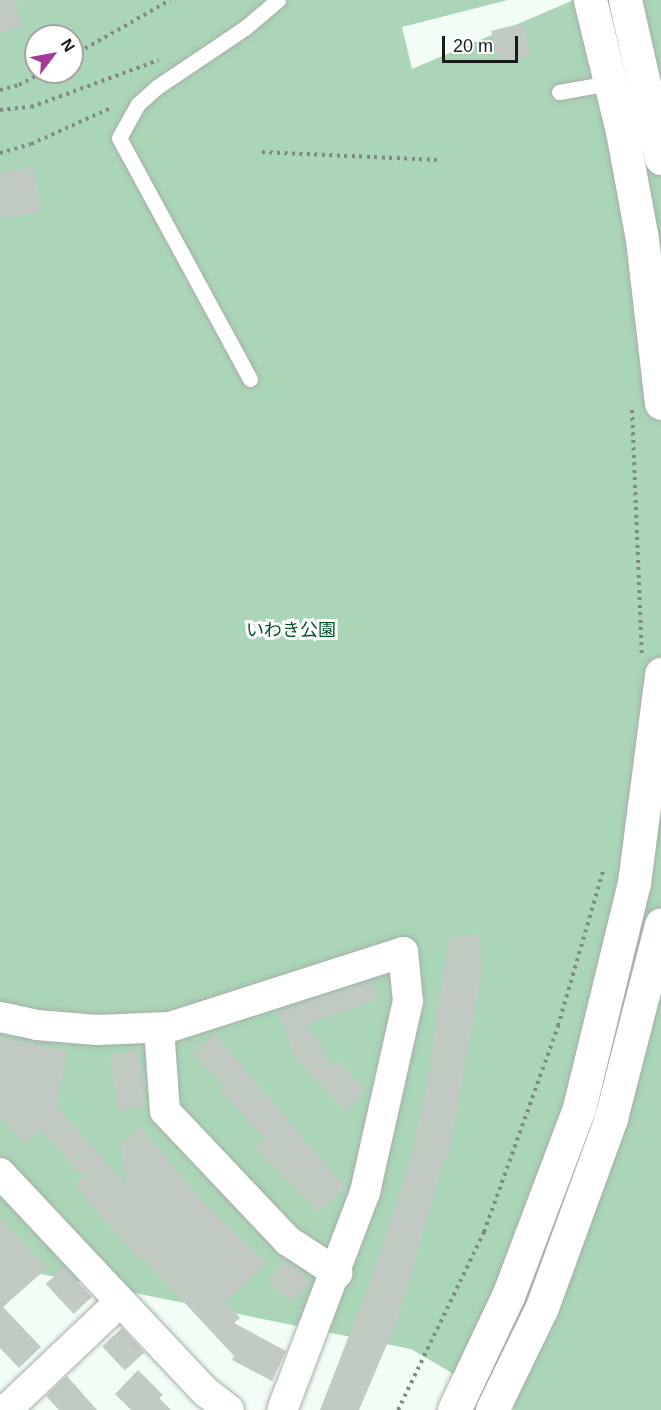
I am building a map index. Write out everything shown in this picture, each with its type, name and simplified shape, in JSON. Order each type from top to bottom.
[{"type":"street","points":[[590,0],[610,83],[642,239],[646,403]]},
{"type":"street","points":[[625,0],[661,158]]},
{"type":"street","points":[[454,1410],[508,1296],[579,1108],[634,883],[658,720],[651,667]]},
{"type":"street","points":[[492,1410],[542,1307],[610,1118],[661,924]]},
{"type":"street","points":[[0,1017],[37,1025],[97,1030],[159,1028],[403,952],[408,1001],[386,1111],[365,1192],[337,1273],[282,1410]]},
{"type":"street","points":[[159,1028],[165,1111],[288,1241],[337,1273]]},
{"type":"street","points":[[0,1173],[206,1392],[229,1410]]},
{"type":"street","points":[[6,1410],[121,1301]]},
{"type":"lane","points":[[250,379],[119,138],[138,104],[278,0]]},
{"type":"lane","points":[[559,92],[610,83]]},
{"type":"path","points":[[84,49],[170,0]]},
{"type":"path","points":[[0,110],[31,107],[164,58],[199,59]]},
{"type":"path","points":[[0,90],[24,82]]},
{"type":"path","points":[[0,153],[31,144],[115,106]]},
{"type":"path","points":[[262,152],[437,160]]},
{"type":"path","points":[[646,403],[651,667]]},
{"type":"path","points":[[399,1410],[484,1232],[558,1026],[607,858]]},
{"type":"green space","name":"いわき公園","points":[[0,0],[508,0],[402,27],[412,69],[574,0],[661,0],[661,1410],[515,1410],[411,1349],[36,1273],[0,1248]]},
{"type":"building","points":[[0,0],[16,0],[23,27],[0,32]]},
{"type":"building","points":[[523,23],[531,56],[499,64],[491,31]]},
{"type":"building","points":[[34,167],[42,211],[0,219],[0,173]]},
{"type":"building","points":[[479,934],[483,966],[448,1158],[445,1157],[397,1321],[359,1410],[320,1410],[371,1279],[407,1171],[425,1096],[449,937]]},
{"type":"building","points":[[371,981],[378,999],[304,1026],[321,1043],[330,1068],[338,1061],[366,1091],[346,1111],[295,1057],[277,1011]]},
{"type":"building","points":[[214,1033],[345,1187],[319,1212],[254,1147],[264,1137],[219,1090],[224,1086],[192,1054]]},
{"type":"building","points":[[0,1037],[68,1051],[56,1105],[126,1185],[121,1144],[140,1127],[206,1205],[266,1263],[225,1302],[240,1318],[234,1323],[286,1351],[272,1381],[232,1360],[234,1356],[142,1257],[139,1260],[75,1185],[83,1177],[41,1130],[24,1144],[0,1116]]},
{"type":"building","points":[[139,1051],[146,1107],[117,1110],[110,1055]]},
{"type":"building","points":[[0,1218],[47,1268],[3,1307],[41,1347],[19,1368],[0,1348]]},
{"type":"building","points":[[286,1260],[311,1282],[293,1303],[268,1281]]},
{"type":"building","points":[[64,1267],[92,1297],[74,1314],[46,1284]]},
{"type":"building","points":[[122,1328],[145,1352],[125,1371],[102,1346]]},
{"type":"building","points":[[138,1370],[163,1395],[159,1398],[171,1410],[131,1410],[115,1394]]},
{"type":"building","points":[[67,1376],[97,1410],[59,1410],[46,1396]]}]
